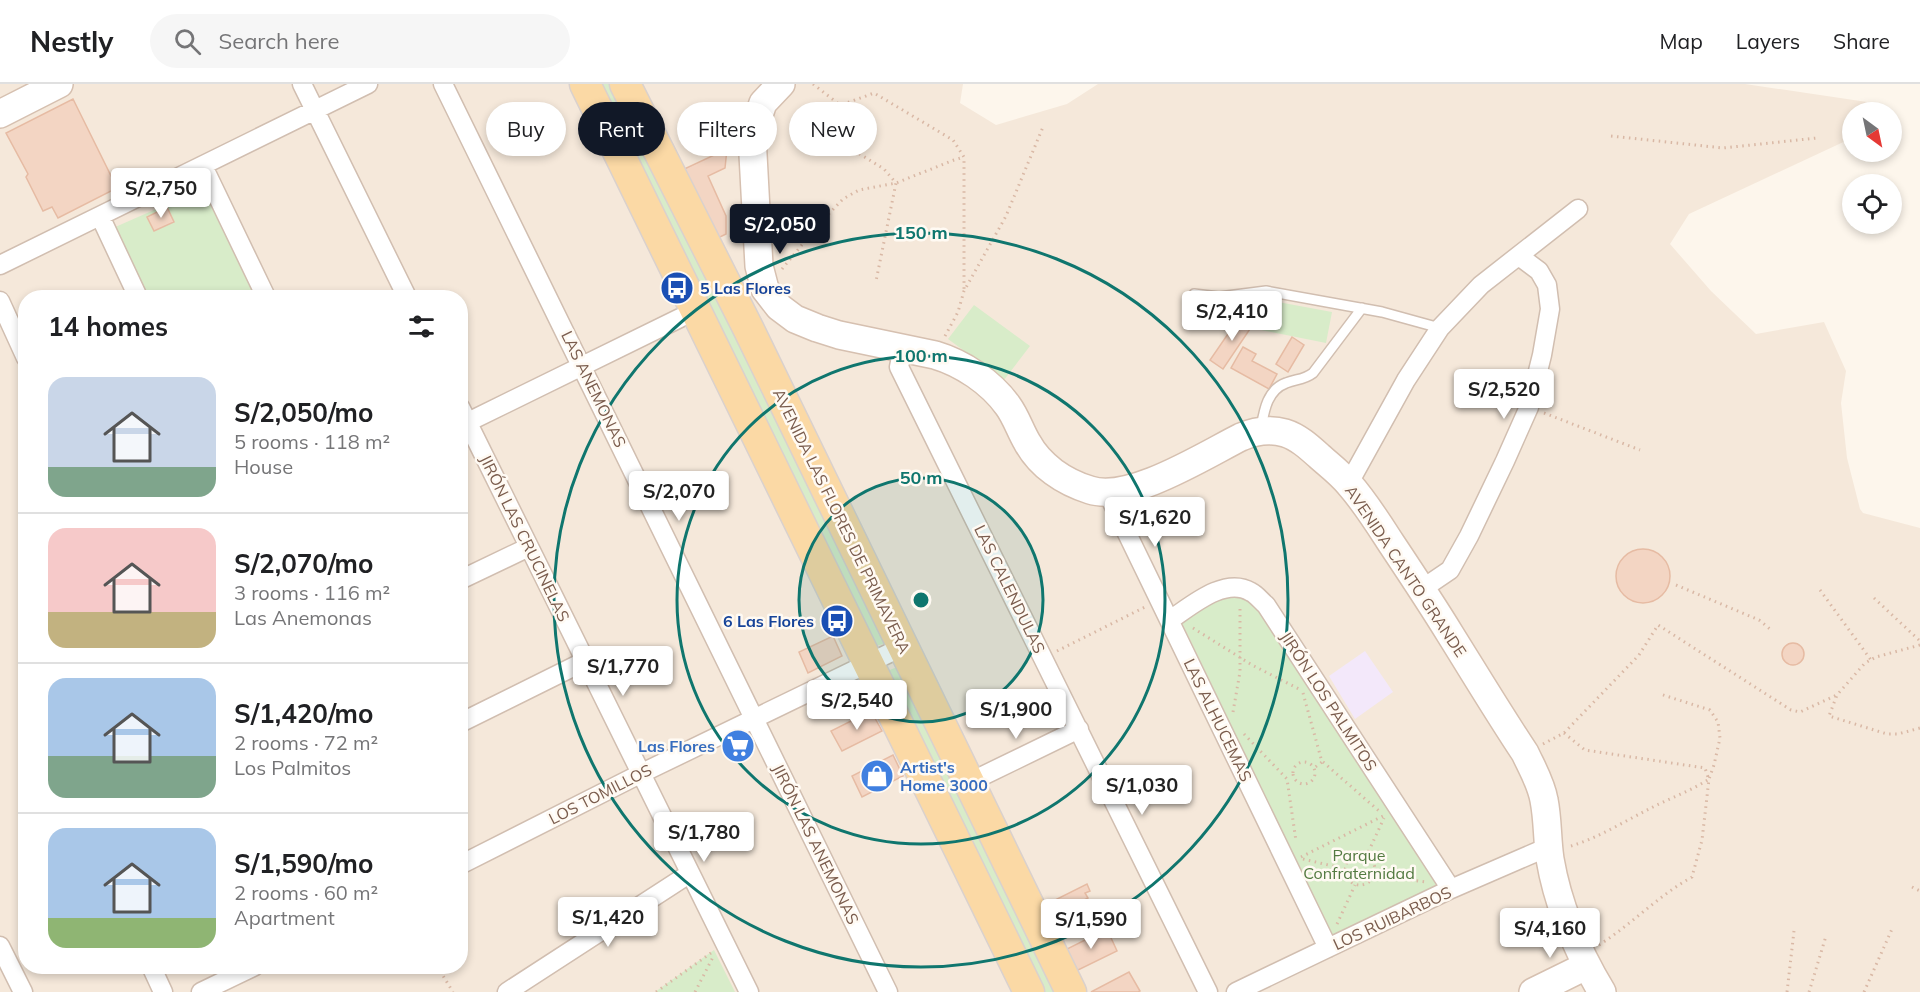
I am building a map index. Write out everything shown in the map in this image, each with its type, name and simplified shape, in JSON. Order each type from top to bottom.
[{"type":"main road","points":[[585,84],[1029,992]]},
{"type":"main road","name":"AVENIDA LAS FLORES DE PRIMAVERA","points":[[626,84],[748,328],[1071,992]]},
{"type":"street","points":[[0,114],[59,84]]},
{"type":"street","points":[[302,84],[404,290]]},
{"type":"street","points":[[0,265],[368,84]]},
{"type":"street","name":"LAS ANEMONAS","points":[[443,84],[744,695]]},
{"type":"street","name":"AVENIDA CANTO GRANDE","points":[[781,84],[763,103],[752,136],[759,266],[765,289],[779,307],[795,319],[839,335],[935,354],[968,369],[1000,398],[1019,424],[1028,444],[1044,465],[1077,486],[1107,492],[1134,487],[1162,478],[1244,436],[1261,431],[1286,433],[1306,445],[1348,483],[1374,517],[1422,589],[1525,753],[1537,777],[1544,798],[1548,847],[1559,895],[1584,961],[1602,992]]},
{"type":"street","points":[[203,166],[263,290]]},
{"type":"street","points":[[1348,483],[1406,380],[1440,328],[1481,285],[1578,209]]},
{"type":"street","points":[[100,216],[135,290]]},
{"type":"street","points":[[1422,589],[1450,570],[1478,518],[1529,407],[1542,356],[1550,309],[1547,285],[1539,271],[1519,256]]},
{"type":"street","points":[[0,301],[18,340]]},
{"type":"street","points":[[468,413],[582,365],[680,318]]},
{"type":"street","name":"LAS CALENDULAS","points":[[903,347],[899,367],[1208,992]]},
{"type":"street","name":"JIRÓN LAS CRUCINELAS","points":[[468,423],[690,874],[719,950],[748,992]]},
{"type":"street","name":"LAS ALHUCEMAS","points":[[1107,492],[1160,600],[1177,621],[1328,948]]},
{"type":"street","points":[[468,576],[530,548]]},
{"type":"street","name":"JIRÓN LOS PALMITOS","points":[[1177,621],[1203,598],[1229,587],[1250,591],[1266,605],[1451,890]]},
{"type":"street","name":"LOS TOMILLOS","points":[[468,861],[755,717],[902,647]]},
{"type":"street","points":[[468,719],[585,661]]},
{"type":"street","name":"JIRÓN LAS ANEMONAS","points":[[744,695],[888,992]]},
{"type":"street","points":[[968,783],[1079,729]]},
{"type":"street","name":"LOS RUIBARBOS","points":[[1236,992],[1451,890],[1548,847]]},
{"type":"street","points":[[507,992],[690,874]]},
{"type":"street","points":[[0,946],[23,992]]},
{"type":"street","points":[[1533,992],[1584,961]]},
{"type":"street","points":[[155,974],[163,992]]},
{"type":"street","points":[[201,992],[238,974]]},
{"type":"lane","points":[[1194,294],[1219,297],[1266,291],[1382,312],[1440,328]]},
{"type":"lane","points":[[1261,431],[1265,405],[1278,387],[1286,382],[1306,378],[1313,373],[1362,308]]},
{"type":"path","points":[[813,84],[837,102]]},
{"type":"path","points":[[849,102],[874,93],[953,140],[964,158],[964,291]]},
{"type":"path","points":[[935,354],[958,312],[964,291],[1006,216],[1043,127]]},
{"type":"path","points":[[1611,136],[1723,148],[1817,138]]},
{"type":"path","points":[[863,156],[884,169],[896,183]]},
{"type":"path","points":[[765,289],[843,199],[859,190],[896,183],[964,158]]},
{"type":"path","points":[[876,281],[896,183]]},
{"type":"path","points":[[1529,407],[1640,450]]},
{"type":"path","points":[[1676,585],[1759,620],[1770,629]]},
{"type":"path","points":[[1820,590],[1871,660]]},
{"type":"path","points":[[1874,598],[1920,643],[1864,663],[1837,695],[1829,716],[1887,734],[1898,734],[1920,728]]},
{"type":"path","points":[[1044,657],[1160,600]]},
{"type":"path","points":[[1232,721],[1240,672],[1240,601]]},
{"type":"path","points":[[1177,621],[1303,691],[1322,762],[1374,807],[1386,814]]},
{"type":"path","points":[[1525,753],[1564,733],[1639,655],[1658,625],[1791,710],[1800,712],[1837,695]]},
{"type":"path","points":[[1584,961],[1670,890],[1692,877],[1702,840],[1709,779],[1720,738],[1718,722],[1710,710],[1660,694]]},
{"type":"path","points":[[1240,729],[1287,779],[1297,846]]},
{"type":"path","points":[[1564,733],[1585,750],[1705,768],[1709,779]]},
{"type":"path","points":[[1302,761],[1314,768],[1314,778],[1306,784],[1296,782],[1293,777],[1293,768],[1302,761]]},
{"type":"path","points":[[1314,768],[1322,762]]},
{"type":"path","points":[[1287,779],[1293,777]]},
{"type":"path","points":[[1548,847],[1572,846],[1709,779]]},
{"type":"path","points":[[1366,857],[1386,814]]},
{"type":"path","points":[[1345,869],[1299,858],[1386,814]]},
{"type":"path","points":[[1357,855],[1366,857],[1373,863],[1375,875],[1367,884],[1355,885],[1347,879],[1345,869],[1351,858],[1357,855]]},
{"type":"path","points":[[1375,875],[1427,882]]},
{"type":"path","points":[[1335,930],[1355,885]]},
{"type":"path","points":[[1912,886],[1920,891]]},
{"type":"path","points":[[1864,992],[1892,929]]},
{"type":"path","points":[[1787,992],[1794,931]]},
{"type":"path","points":[[1809,992],[1826,936]]},
{"type":"path","points":[[656,992],[719,950]]},
{"type":"path","points":[[695,992],[719,950]]},
{"type":"path","points":[[442,974],[453,992]]},
{"type":"shaded area","points":[[0,84],[963,84],[960,103],[996,125],[1067,104],[1098,84],[1745,84],[1867,102],[1842,102],[1842,143],[1689,214],[1670,244],[1711,291],[1756,334],[1824,322],[1846,371],[1841,403],[1847,458],[1860,509],[1863,513],[1920,528],[1920,992],[0,992]]},
{"type":"shaded area","points":[[1365,651],[1393,692],[1355,719],[1329,676]]},
{"type":"green space","points":[[592,84],[615,84],[624,102],[601,102]]},
{"type":"green space","points":[[628,156],[650,156],[887,643],[872,647]]},
{"type":"green space","points":[[204,188],[252,290],[139,290],[113,228]]},
{"type":"green space","points":[[1267,300],[1332,312],[1326,343],[1261,330]]},
{"type":"green space","points":[[974,305],[1030,346],[1004,380],[948,339]]},
{"type":"green space","name":"Parque Confraternidad","points":[[1233,595],[1246,600],[1260,613],[1437,880],[1433,891],[1333,938],[1182,623],[1198,608]]},
{"type":"green space","points":[[897,667],[1060,992],[1037,992],[885,672]]},
{"type":"green space","points":[[714,950],[735,992],[655,992]]},
{"type":"building","points":[[73,99],[117,188],[58,218],[52,207],[43,211],[26,177],[28,174],[6,133]]},
{"type":"building","points":[[712,156],[726,156],[725,168],[708,176],[726,216],[726,234],[716,239],[682,170]]},
{"type":"building","points":[[167,207],[174,222],[154,231],[147,217]]},
{"type":"building","points":[[1241,315],[1254,323],[1223,369],[1210,360]]},
{"type":"building","points":[[1292,337],[1304,345],[1288,372],[1276,364]]},
{"type":"building","points":[[1243,347],[1256,354],[1252,361],[1277,374],[1269,389],[1231,368]]},
{"type":"building","points":[[1638,549],[1648,549],[1658,553],[1666,561],[1670,576],[1666,591],[1658,599],[1648,603],[1638,603],[1628,599],[1620,591],[1616,581],[1616,571],[1620,561],[1628,553]]},
{"type":"building","points":[[833,636],[842,656],[808,673],[799,652]]},
{"type":"building","points":[[1793,643],[1803,650],[1804,654],[1797,664],[1793,665],[1783,658],[1782,654],[1789,644]]},
{"type":"building","points":[[871,711],[882,731],[842,751],[831,731]]},
{"type":"building","name":"Artist's Home 3000","points":[[893,755],[903,776],[862,797],[852,776]]},
{"type":"building","points":[[1087,884],[1090,891],[1085,893],[1088,898],[1071,907],[1075,916],[1054,927],[1043,906]]},
{"type":"building","points":[[1107,929],[1117,951],[1076,971],[1065,950]]},
{"type":"building","points":[[1129,972],[1140,991],[1091,992]]},
{"type":"place","name":"5 Las Flores","points":[[677,288]]},
{"type":"place","name":"6 Las Flores","points":[[837,621]]},
{"type":"place","name":"Las Flores","points":[[738,746]]},
{"type":"place","name":"Artist's Home 3000","points":[[877,776]]}]
